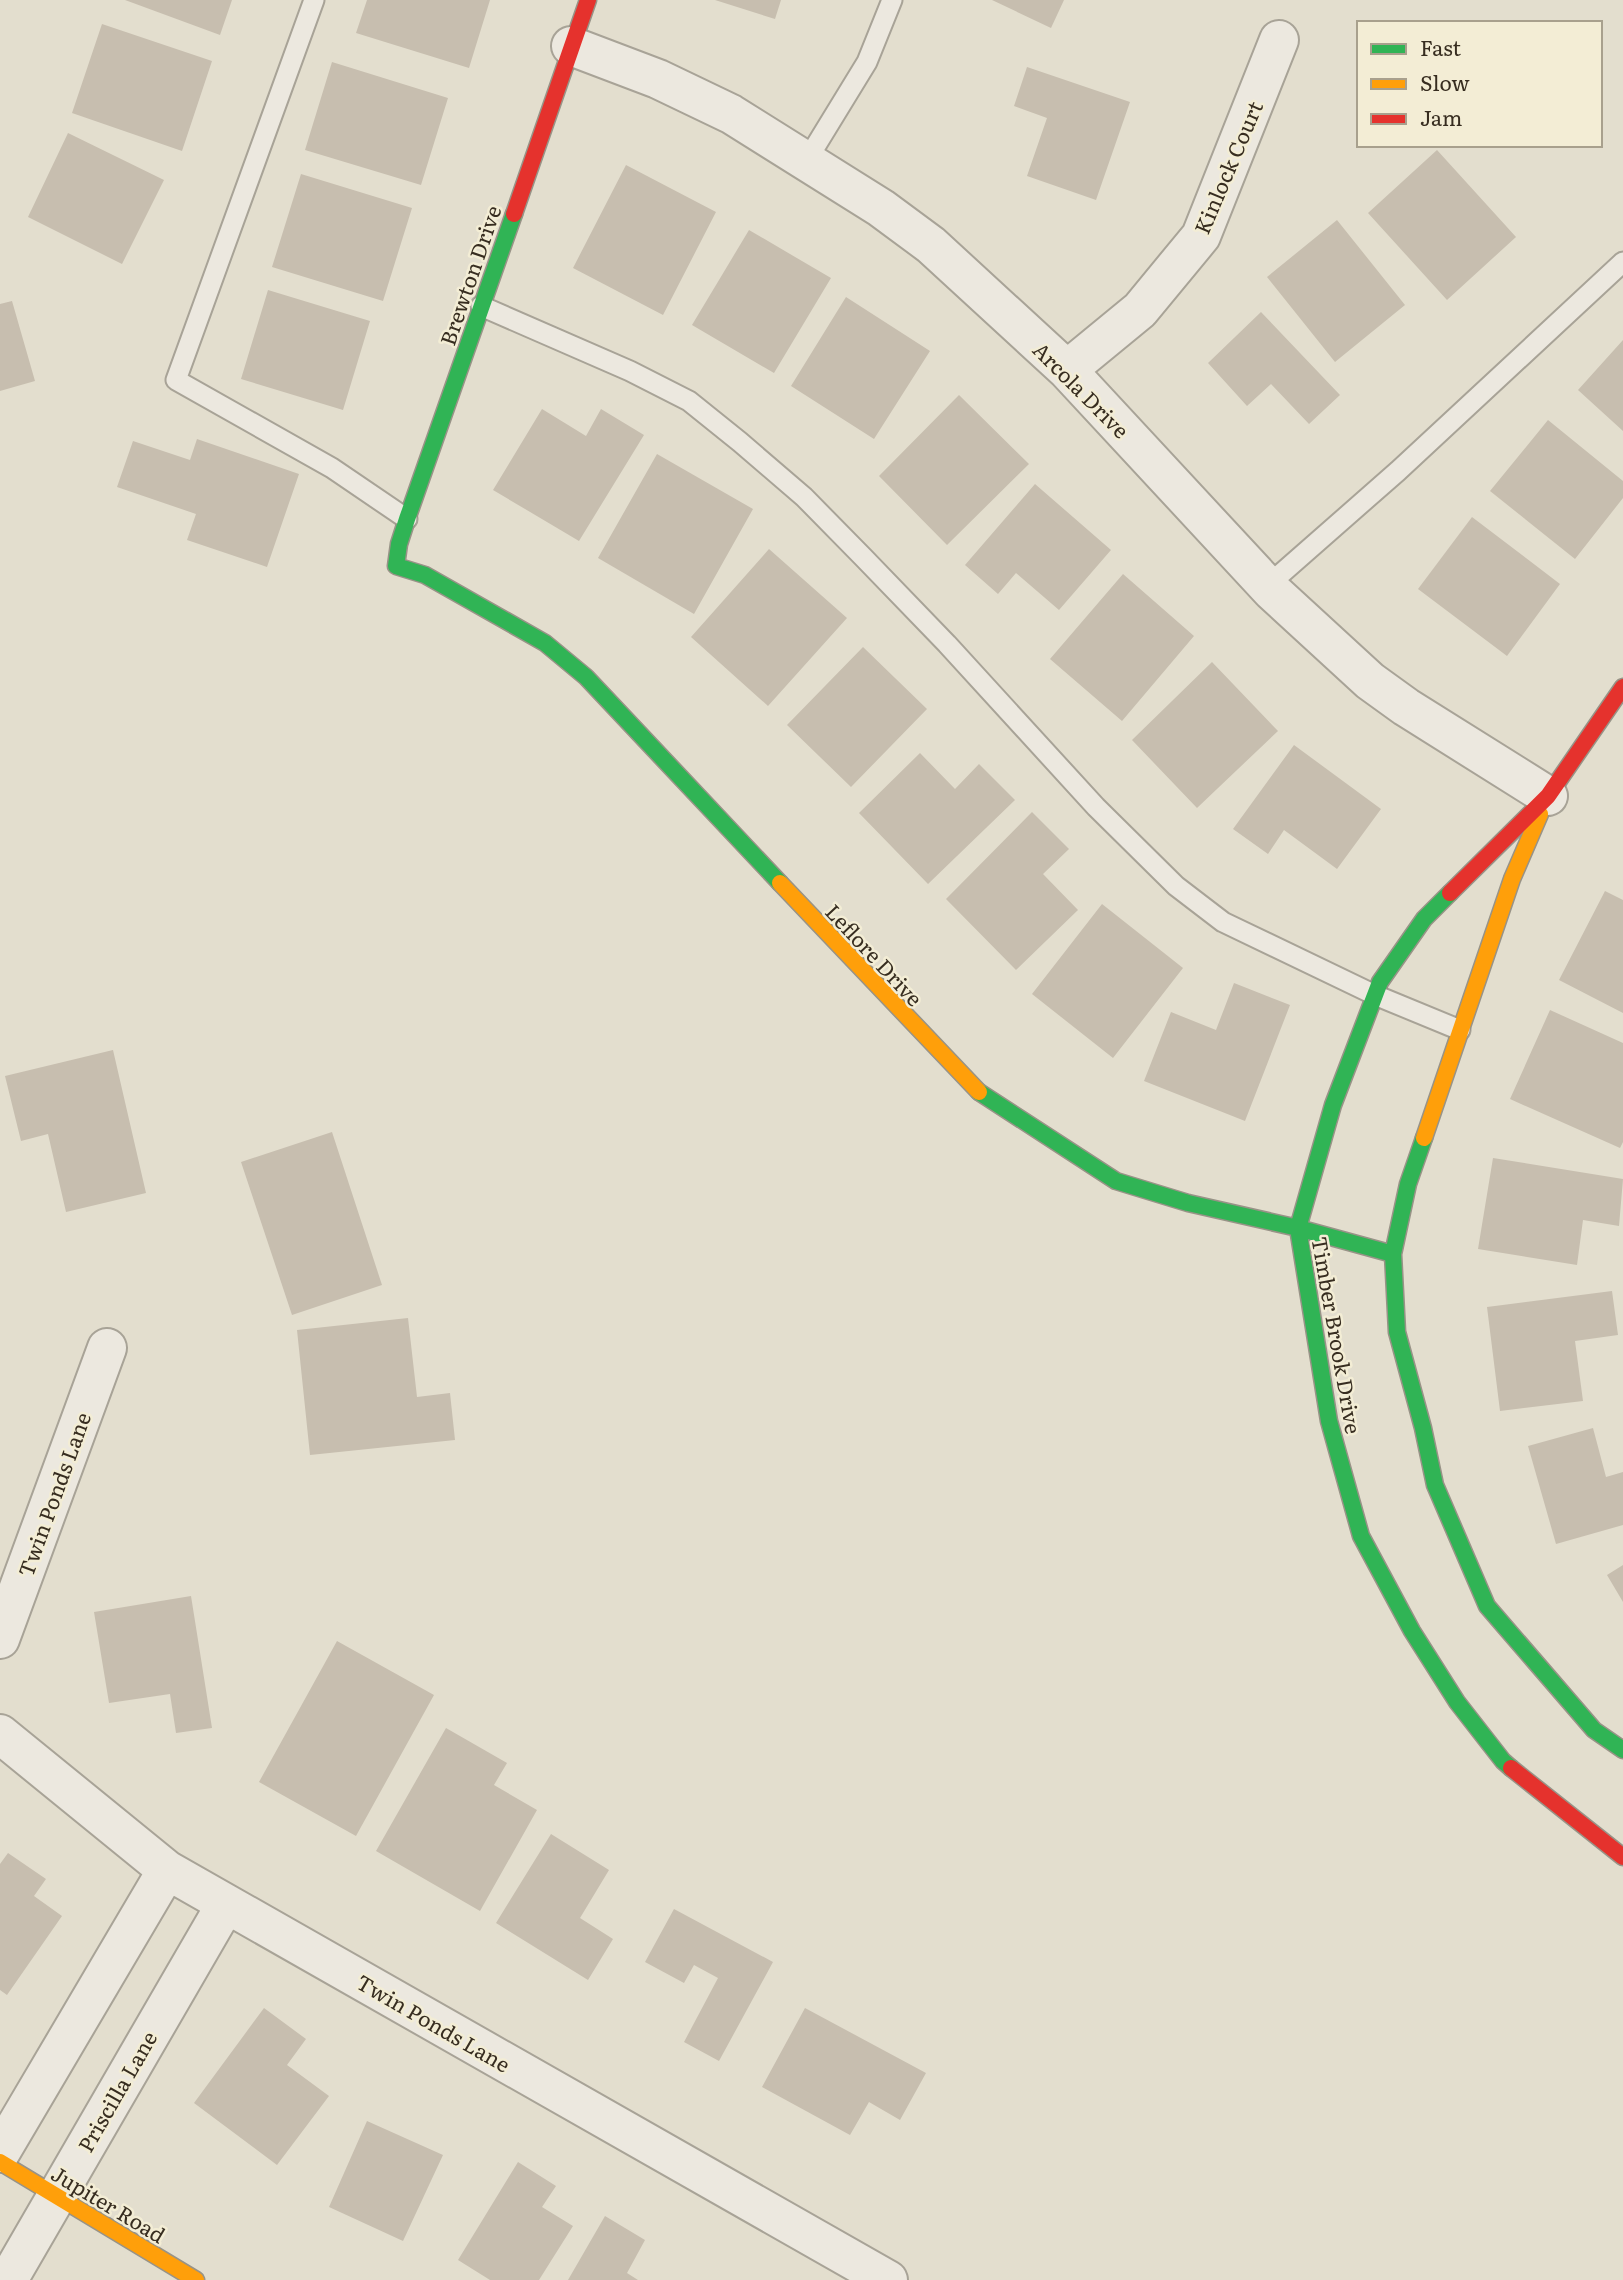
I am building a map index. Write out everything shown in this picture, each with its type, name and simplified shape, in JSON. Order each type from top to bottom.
[{"type":"street","name":"Brewton Drive","points":[[396,566],[407,519],[588,0]]},
{"type":"street","name":"Kinlock Court","points":[[1068,370],[1140,310],[1201,236],[1279,40]]},
{"type":"street","name":"Arcola Drive","points":[[571,46],[658,79],[731,114],[881,208],[931,245],[1068,370],[1267,586],[1370,681],[1406,707],[1548,796]]},
{"type":"street","name":"Leflore Drive","points":[[396,566],[425,575],[545,643],[586,677],[974,1089],[1116,1181],[1188,1203],[1298,1228],[1393,1254]]},
{"type":"street","name":"Timber Brook Drive","points":[[1623,687],[1548,796],[1424,919],[1380,982],[1332,1105],[1298,1228],[1329,1421],[1361,1536],[1412,1631],[1457,1702],[1503,1761],[1623,1857]]},
{"type":"street","name":"Timber Brook Drive","points":[[1548,796],[1512,879],[1408,1184],[1393,1254],[1397,1332],[1435,1485],[1487,1606],[1594,1730],[1623,1750]]},
{"type":"street","name":"Twin Ponds Lane","points":[[0,1639],[107,1348]]},
{"type":"street","name":"Twin Ponds Lane","points":[[0,1734],[167,1870],[888,2280]]},
{"type":"street","points":[[0,2153],[167,1870]]},
{"type":"street","name":"Priscilla Lane","points":[[8,2280],[226,1904]]},
{"type":"street","name":"Jupiter Road","points":[[0,2162],[197,2280]]},
{"type":"lane","points":[[314,0],[176,380],[332,468],[407,519]]},
{"type":"lane","points":[[807,160],[867,62],[892,0]]},
{"type":"lane","points":[[1267,586],[1398,471],[1623,262]]},
{"type":"lane","points":[[481,306],[630,371],[689,401],[804,497],[947,644],[1096,807],[1176,886],[1223,922],[1375,995],[1460,1030]]},
{"type":"building","points":[[125,0],[232,0],[220,35]]},
{"type":"building","points":[[367,0],[490,0],[469,68],[356,33]]},
{"type":"building","points":[[715,0],[781,0],[775,19]]},
{"type":"building","points":[[992,0],[1064,0],[1051,28]]},
{"type":"building","points":[[102,24],[212,61],[182,151],[72,113]]},
{"type":"building","points":[[332,62],[448,98],[421,185],[305,150]]},
{"type":"building","points":[[1027,67],[1130,102],[1096,200],[1027,176],[1047,118],[1014,106]]},
{"type":"building","points":[[68,133],[164,180],[122,264],[28,217]]},
{"type":"building","points":[[1437,150],[1516,237],[1447,300],[1368,213]]},
{"type":"building","points":[[626,165],[716,212],[663,315],[573,268]]},
{"type":"building","points":[[301,174],[412,208],[383,301],[272,267]]},
{"type":"building","points":[[1337,220],[1405,305],[1335,362],[1267,277]]},
{"type":"building","points":[[749,230],[831,278],[774,373],[692,325]]},
{"type":"building","points":[[268,290],[370,321],[343,410],[241,379]]},
{"type":"building","points":[[846,297],[930,351],[874,439],[791,386]]},
{"type":"building","points":[[12,301],[35,381],[0,391],[0,304]]},
{"type":"building","points":[[1261,312],[1340,395],[1309,424],[1271,384],[1247,406],[1208,363]]},
{"type":"building","points":[[1623,340],[1623,431],[1578,390]]},
{"type":"building","points":[[959,395],[1029,464],[947,545],[879,476]]},
{"type":"building","points":[[542,409],[586,436],[601,409],[644,435],[579,541],[493,490]]},
{"type":"building","points":[[1548,420],[1623,481],[1623,498],[1575,559],[1490,491]]},
{"type":"building","points":[[197,439],[299,474],[267,567],[187,540],[196,514],[117,487],[133,441],[190,460]]},
{"type":"building","points":[[657,454],[753,509],[694,614],[598,558]]},
{"type":"building","points":[[1035,484],[1111,550],[1059,610],[1016,573],[998,594],[965,565]]},
{"type":"building","points":[[1472,517],[1560,584],[1507,656],[1418,589]]},
{"type":"building","points":[[769,549],[847,618],[768,706],[691,637]]},
{"type":"building","points":[[1123,574],[1194,636],[1122,721],[1050,659]]},
{"type":"building","points":[[863,647],[927,709],[851,787],[787,725]]},
{"type":"building","points":[[1212,662],[1278,731],[1197,808],[1132,740]]},
{"type":"building","points":[[1294,745],[1381,809],[1337,869],[1284,830],[1268,854],[1233,829]]},
{"type":"building","points":[[920,753],[955,789],[979,764],[1015,800],[928,884],[859,813]]},
{"type":"building","points":[[1032,812],[1069,849],[1043,874],[1078,910],[1016,970],[946,899]]},
{"type":"building","points":[[1605,891],[1623,900],[1623,1013],[1559,980]]},
{"type":"building","points":[[1102,904],[1183,968],[1113,1058],[1032,994]]},
{"type":"building","points":[[1234,983],[1290,1005],[1245,1121],[1144,1081],[1171,1012],[1216,1030]]},
{"type":"building","points":[[1550,1010],[1623,1043],[1623,1142],[1620,1148],[1510,1099]]},
{"type":"building","points":[[113,1050],[146,1193],[66,1212],[48,1134],[21,1141],[5,1076]]},
{"type":"building","points":[[332,1132],[382,1285],[292,1315],[241,1162]]},
{"type":"building","points":[[1493,1158],[1623,1179],[1619,1226],[1583,1220],[1577,1265],[1478,1249]]},
{"type":"building","points":[[1612,1291],[1618,1335],[1575,1341],[1583,1401],[1500,1411],[1487,1307]]},
{"type":"building","points":[[408,1318],[417,1397],[450,1393],[455,1440],[310,1455],[297,1330]]},
{"type":"building","points":[[1593,1428],[1606,1477],[1623,1472],[1623,1525],[1556,1544],[1528,1446]]},
{"type":"building","points":[[1623,1565],[1623,1602],[1607,1575]]},
{"type":"building","points":[[191,1596],[212,1728],[176,1733],[170,1694],[109,1703],[94,1612]]},
{"type":"building","points":[[337,1641],[434,1695],[356,1836],[259,1782]]},
{"type":"building","points":[[446,1728],[507,1763],[494,1785],[537,1810],[480,1911],[376,1851]]},
{"type":"building","points":[[551,1834],[609,1870],[580,1918],[613,1939],[588,1980],[496,1923]]},
{"type":"building","points":[[8,1853],[46,1879],[34,1896],[62,1916],[7,1995],[0,1990],[0,1864]]},
{"type":"building","points":[[674,1909],[773,1962],[719,2061],[684,2042],[718,1978],[694,1965],[684,1983],[645,1962]]},
{"type":"building","points":[[264,2008],[306,2039],[287,2065],[329,2096],[277,2165],[194,2103]]},
{"type":"building","points":[[805,2008],[926,2073],[900,2120],[869,2102],[850,2135],[762,2087]]},
{"type":"building","points":[[367,2121],[443,2155],[403,2241],[329,2207]]},
{"type":"building","points":[[518,2162],[556,2186],[542,2207],[573,2226],[539,2280],[490,2280],[458,2260]]},
{"type":"building","points":[[605,2216],[645,2240],[627,2273],[638,2280],[568,2280]]},
{"type":"traffic: fast","points":[[514,214],[407,519],[396,566],[425,575],[545,643],[586,677],[780,883]]},
{"type":"traffic: fast","points":[[1450,893],[1424,919],[1380,982],[1333,1105],[1298,1228],[1329,1421],[1361,1536],[1412,1631],[1457,1702],[1511,1768]]},
{"type":"traffic: fast","points":[[979,1092],[1116,1181],[1188,1203],[1298,1228],[1393,1254]]},
{"type":"traffic: fast","points":[[1424,1138],[1408,1184],[1393,1254],[1397,1332],[1435,1485],[1487,1606],[1594,1730],[1623,1750]]},
{"type":"traffic: slow","points":[[1424,1138],[1512,879],[1540,814]]},
{"type":"traffic: slow","points":[[780,883],[979,1092]]},
{"type":"traffic: slow","points":[[0,2162],[196,2280]]},
{"type":"traffic: jam","points":[[514,214],[588,0]]},
{"type":"traffic: jam","points":[[1450,893],[1548,796],[1623,687]]},
{"type":"traffic: jam","points":[[1511,1768],[1623,1857]]}]
